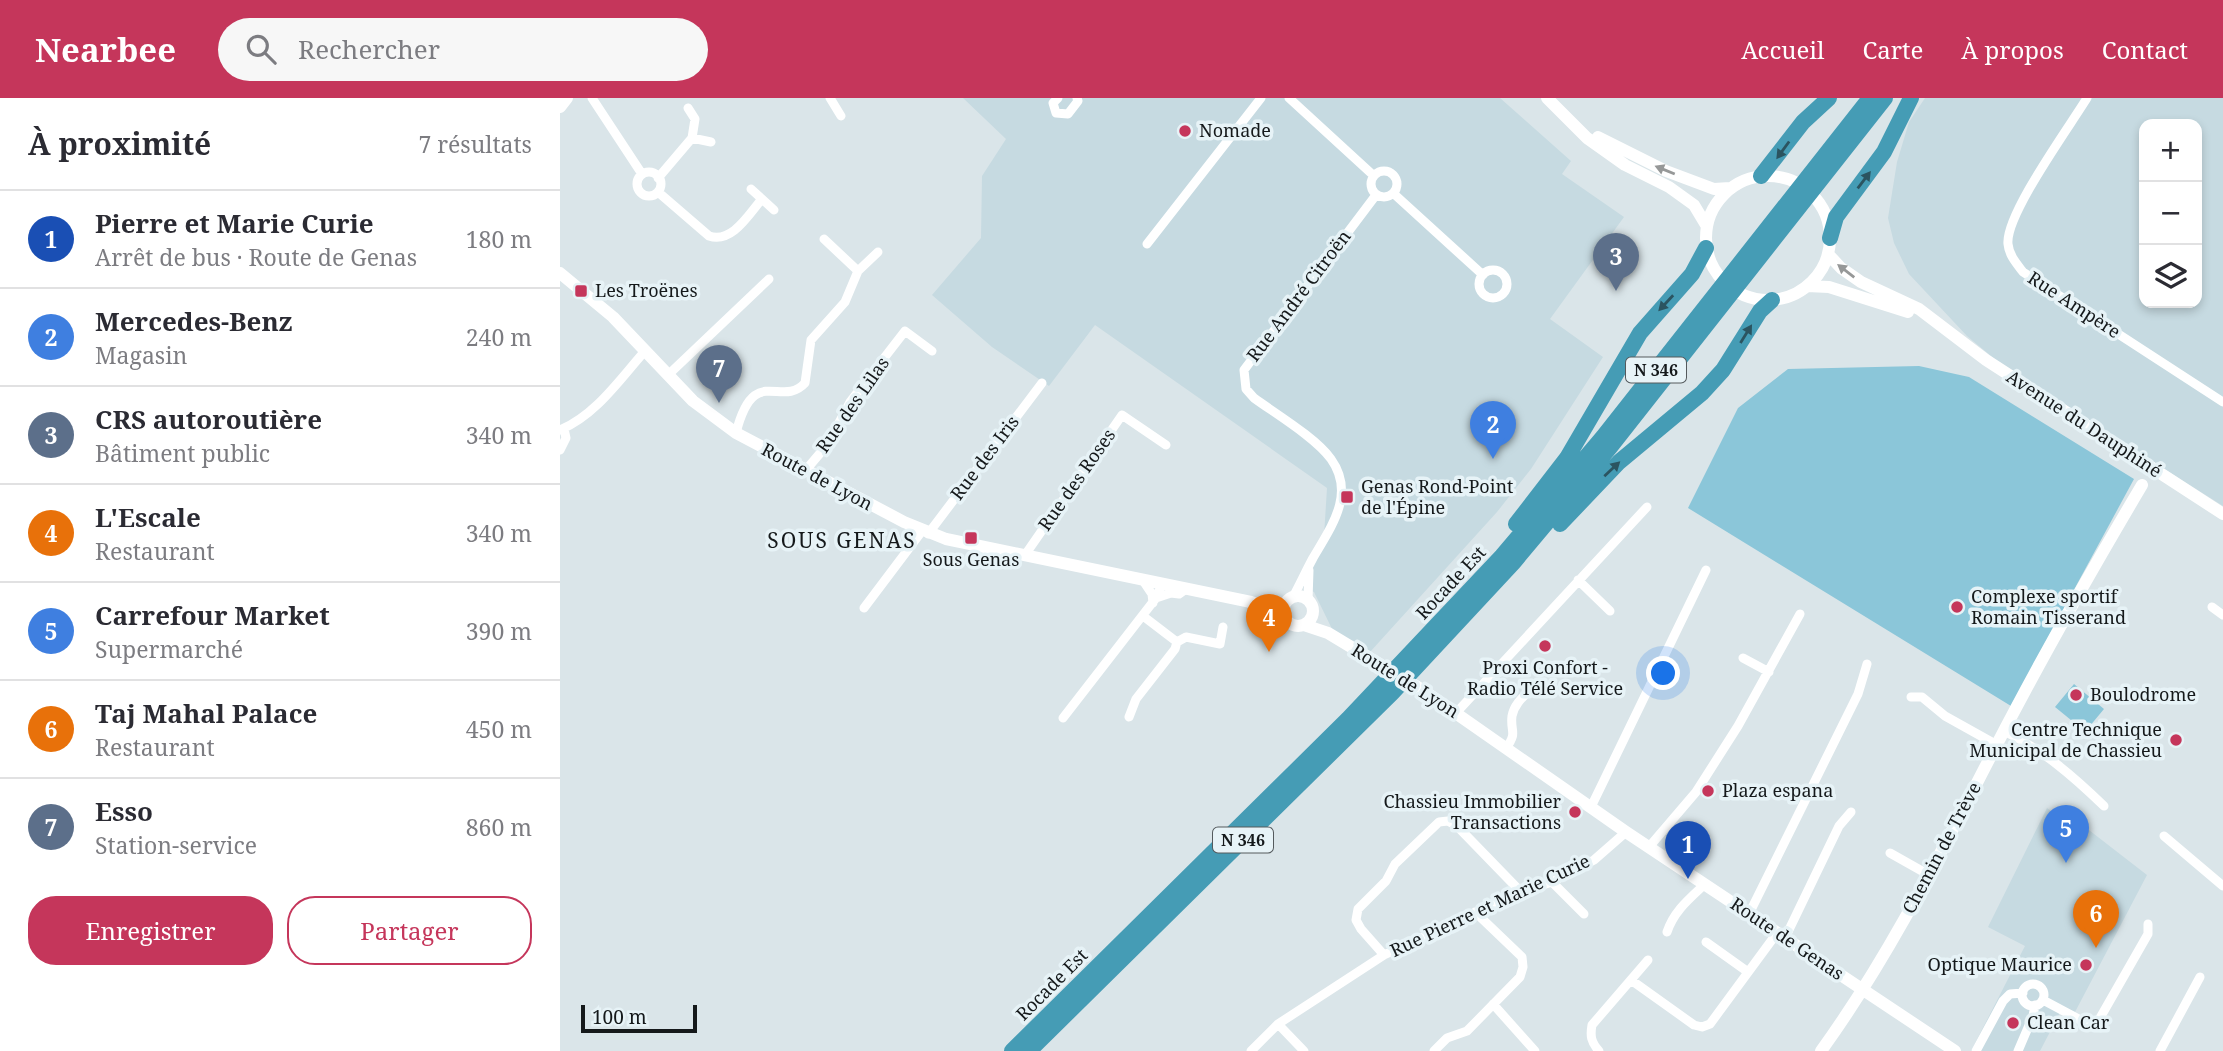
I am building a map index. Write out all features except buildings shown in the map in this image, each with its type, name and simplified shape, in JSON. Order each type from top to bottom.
[{"type":"highway","points":[[1761,176],[1811,112],[1829,98]]},
{"type":"highway","name":"Rocade Est","points":[[1012,1051],[1338,729],[1432,633],[1502,556],[1603,437],[1870,98]]},
{"type":"highway","name":"Rocade Est","points":[[1029,1051],[1392,693],[1529,544],[1611,446],[1885,98]]},
{"type":"highway","points":[[1829,246],[1836,217],[1884,152],[1911,98]]},
{"type":"highway","points":[[1432,633],[1435,621],[1556,474],[1640,333],[1692,274],[1706,248]]},
{"type":"highway","points":[[1454,627],[1464,626],[1604,476],[1702,393],[1723,370],[1760,311],[1772,300]]},
{"type":"street","points":[[560,107],[567,98]]},
{"type":"street","points":[[592,98],[642,174]]},
{"type":"street","points":[[830,98],[841,117]]},
{"type":"street","points":[[1058,98],[1053,103],[1056,113],[1068,114],[1078,101],[1077,98]]},
{"type":"street","points":[[1147,244],[1261,98]]},
{"type":"street","points":[[1289,98],[1373,175]]},
{"type":"street","points":[[1547,98],[1587,138],[1625,165],[1669,187],[1694,205],[1706,225]]},
{"type":"street","name":"Rue Ampère","points":[[2087,98],[2014,217],[2007,241],[2010,253],[2023,272],[2223,402]]},
{"type":"street","points":[[658,178],[692,138],[695,119],[688,108]]},
{"type":"street","points":[[1566,115],[1603,141],[1639,159],[1714,189],[1730,188]]},
{"type":"street","points":[[692,138],[711,142]]},
{"type":"street","points":[[1383,170],[1393,174],[1397,183],[1393,193],[1383,197],[1376,195],[1371,187],[1373,175],[1383,170]]},
{"type":"street","points":[[649,173],[658,178],[658,192],[648,196],[639,191],[638,180],[642,174],[649,173]]},
{"type":"street","points":[[1761,176],[1779,177],[1796,183],[1811,193],[1828,222],[1829,246],[1820,271],[1807,286],[1791,295],[1772,300],[1754,298],[1729,286],[1712,265],[1706,248],[1706,225],[1715,205],[1730,188],[1761,176]]},
{"type":"street","points":[[751,189],[774,210]]},
{"type":"street","points":[[658,192],[709,236],[715,238],[722,238],[739,227],[762,199]]},
{"type":"street","points":[[1393,193],[1483,275]]},
{"type":"street","name":"Rue André Citroën","points":[[1290,598],[1335,523],[1342,495],[1337,471],[1330,458],[1318,445],[1254,398],[1246,389],[1244,370],[1376,195]]},
{"type":"street","points":[[824,239],[858,271]]},
{"type":"street","name":"Avenue du Dauphiné","points":[[1829,246],[1841,268],[1861,282],[1919,309],[1986,360],[2223,514]]},
{"type":"street","points":[[736,433],[743,409],[757,393],[796,391],[806,383],[811,340],[845,302],[858,271],[878,253]]},
{"type":"street","name":"Route de Lyon","points":[[560,274],[613,317],[692,401],[736,433],[925,533],[1251,602],[1283,615]]},
{"type":"street","points":[[668,375],[769,279]]},
{"type":"street","name":"Avenue du Dauphiné","points":[[1807,286],[1829,287],[1862,296],[1917,315],[1947,330]]},
{"type":"street","name":"Rue des Lilas","points":[[805,471],[827,445],[850,402],[905,331],[932,351]]},
{"type":"street","points":[[560,450],[566,438],[562,430],[599,403],[645,351]]},
{"type":"street","name":"Rue des Iris","points":[[864,608],[1042,383]]},
{"type":"street","name":"Rue des Roses","points":[[1025,555],[1122,415],[1166,445]]},
{"type":"street","name":"Chemin de Trève","points":[[1821,1051],[1864,990],[1929,875],[2103,551],[2143,485]]},
{"type":"street","points":[[1455,713],[1647,507]]},
{"type":"street","points":[[1309,564],[1311,606],[1311,618],[1304,625],[1291,625],[1283,615],[1283,607],[1290,598],[1301,596],[1311,606]]},
{"type":"street","points":[[1591,807],[1706,570]]},
{"type":"street","points":[[1142,579],[1154,601]]},
{"type":"street","points":[[1578,580],[1610,611]]},
{"type":"street","points":[[1063,718],[1143,616],[1162,584]]},
{"type":"street","points":[[1154,601],[1171,593],[1179,594],[1186,589]]},
{"type":"street","name":"Route de Lyon","points":[[1251,602],[1290,598]]},
{"type":"street","name":"Route de Lyon","points":[[1311,606],[1328,633]]},
{"type":"street","points":[[2212,607],[2223,615]]},
{"type":"street","points":[[1649,847],[1696,792],[1769,673],[1800,614]]},
{"type":"street","points":[[1143,616],[1177,642]]},
{"type":"street","name":"Route de Lyon","points":[[1304,625],[1328,633],[1424,691],[1481,730]]},
{"type":"street","points":[[1177,642],[1186,638],[1220,644],[1223,627]]},
{"type":"street","points":[[1129,717],[1132,705],[1175,649],[1177,642]]},
{"type":"street","points":[[1743,658],[1769,673]]},
{"type":"street","points":[[1749,914],[1858,694],[1867,664]]},
{"type":"street","points":[[1506,748],[1514,737],[1513,713],[1520,699],[1532,688]]},
{"type":"street","points":[[1911,697],[1922,697],[1945,716],[1997,745]]},
{"type":"street","name":"Route de Genas","points":[[1481,730],[1626,832],[1955,1051]]},
{"type":"street","points":[[2004,731],[2045,754],[2070,773],[2104,806]]},
{"type":"street","points":[[1631,980],[1694,1025],[1702,1027],[1710,1024],[1748,972],[1781,935],[1839,825],[1852,812]]},
{"type":"street","points":[[1384,955],[1361,929],[1356,920],[1358,909],[1386,881],[1395,864],[1440,822],[1448,821],[1457,826],[1521,892]]},
{"type":"street","name":"Rue Pierre et Marie Curie","points":[[1251,1051],[1278,1024],[1384,955],[1521,892],[1552,882],[1594,860],[1626,832]]},
{"type":"street","points":[[2164,836],[2223,886]]},
{"type":"street","points":[[1890,853],[1929,875]]},
{"type":"street","points":[[1552,882],[1584,914]]},
{"type":"street","points":[[1667,932],[1670,922],[1682,905],[1705,884]]},
{"type":"street","points":[[1434,1051],[1447,1038],[1466,1031],[1520,977],[1523,967],[1522,957],[1475,912]]},
{"type":"street","points":[[2018,1051],[2038,1003],[2044,993],[2038,985],[2028,985],[2023,993],[2025,1001],[2038,1003],[2096,1026],[2148,933],[2148,924]]},
{"type":"street","points":[[1706,942],[1748,972]]},
{"type":"street","points":[[1599,1051],[1590,1035],[1592,1025],[1648,960]]},
{"type":"street","points":[[2160,1051],[2200,977]]},
{"type":"street","points":[[1977,1049],[2003,1000],[2010,994],[2023,993]]},
{"type":"street","points":[[1493,1004],[1535,1051]]},
{"type":"street","points":[[1278,1024],[1304,1051]]},
{"type":"shaded area","points":[[963,98],[1500,98],[1571,161],[1562,174],[1624,217],[1550,319],[1603,357],[1531,469],[1497,512],[1370,652],[1333,631],[1314,592],[1303,587],[1324,536],[1327,488],[1095,325],[1049,386],[992,347],[932,295],[981,238],[982,176],[1006,139]]},
{"type":"shaded area","points":[[1925,98],[2223,98],[2223,506],[2009,371],[1967,336],[1909,274],[1894,243],[1888,218],[1897,162],[1909,122]]},
{"type":"shaded area","name":"Complexe sportif Romain Tisserand","points":[[1919,366],[1969,377],[2134,479],[2011,706],[1688,508],[1738,408],[1788,369]]},
{"type":"shaded area","name":"Boulodrome","points":[[2074,684],[2104,709],[2089,727],[2086,725],[2082,729],[2055,707]]},
{"type":"shaded area","points":[[2047,808],[2071,826],[2076,820],[2147,875],[2075,1012],[2063,1007],[2040,1051],[1971,1051],[2025,946],[1988,927]]},
{"type":"place","name":"Nomade","points":[[1185,131]]},
{"type":"place","name":"Les Troënes","points":[[581,291]]},
{"type":"place","name":"CRS autoroutière","points":[[1616,291]]},
{"type":"place","name":"Esso","points":[[719,403]]},
{"type":"place","name":"Mercedes-Benz","points":[[1493,459]]},
{"type":"place","name":"Genas Rond-Point de l'Épine","points":[[1347,497]]},
{"type":"place","name":"Sous Genas","points":[[971,538]]},
{"type":"place","name":"Complexe sportif Romain Tisserand","points":[[1957,607]]},
{"type":"place","name":"Proxi Confort - Radio Télé Service","points":[[1545,646]]},
{"type":"place","name":"L'Escale","points":[[1269,652]]},
{"type":"place","name":"Boulodrome","points":[[2076,695]]},
{"type":"place","name":"Centre Technique Municipal de Chassieu","points":[[2176,740]]},
{"type":"place","name":"Plaza espana","points":[[1708,791]]},
{"type":"place","name":"Chassieu Immobilier Transactions","points":[[1575,812]]},
{"type":"place","name":"Carrefour Market","points":[[2066,863]]},
{"type":"place","name":"Pierre et Marie Curie","points":[[1688,879]]},
{"type":"place","name":"Taj Mahal Palace","points":[[2096,948]]},
{"type":"place","name":"Optique Maurice","points":[[2086,965]]},
{"type":"place","name":"Clean Car","points":[[2013,1023]]},
{"type":"district","name":"SOUS GENAS","points":[[842,541]]}]
